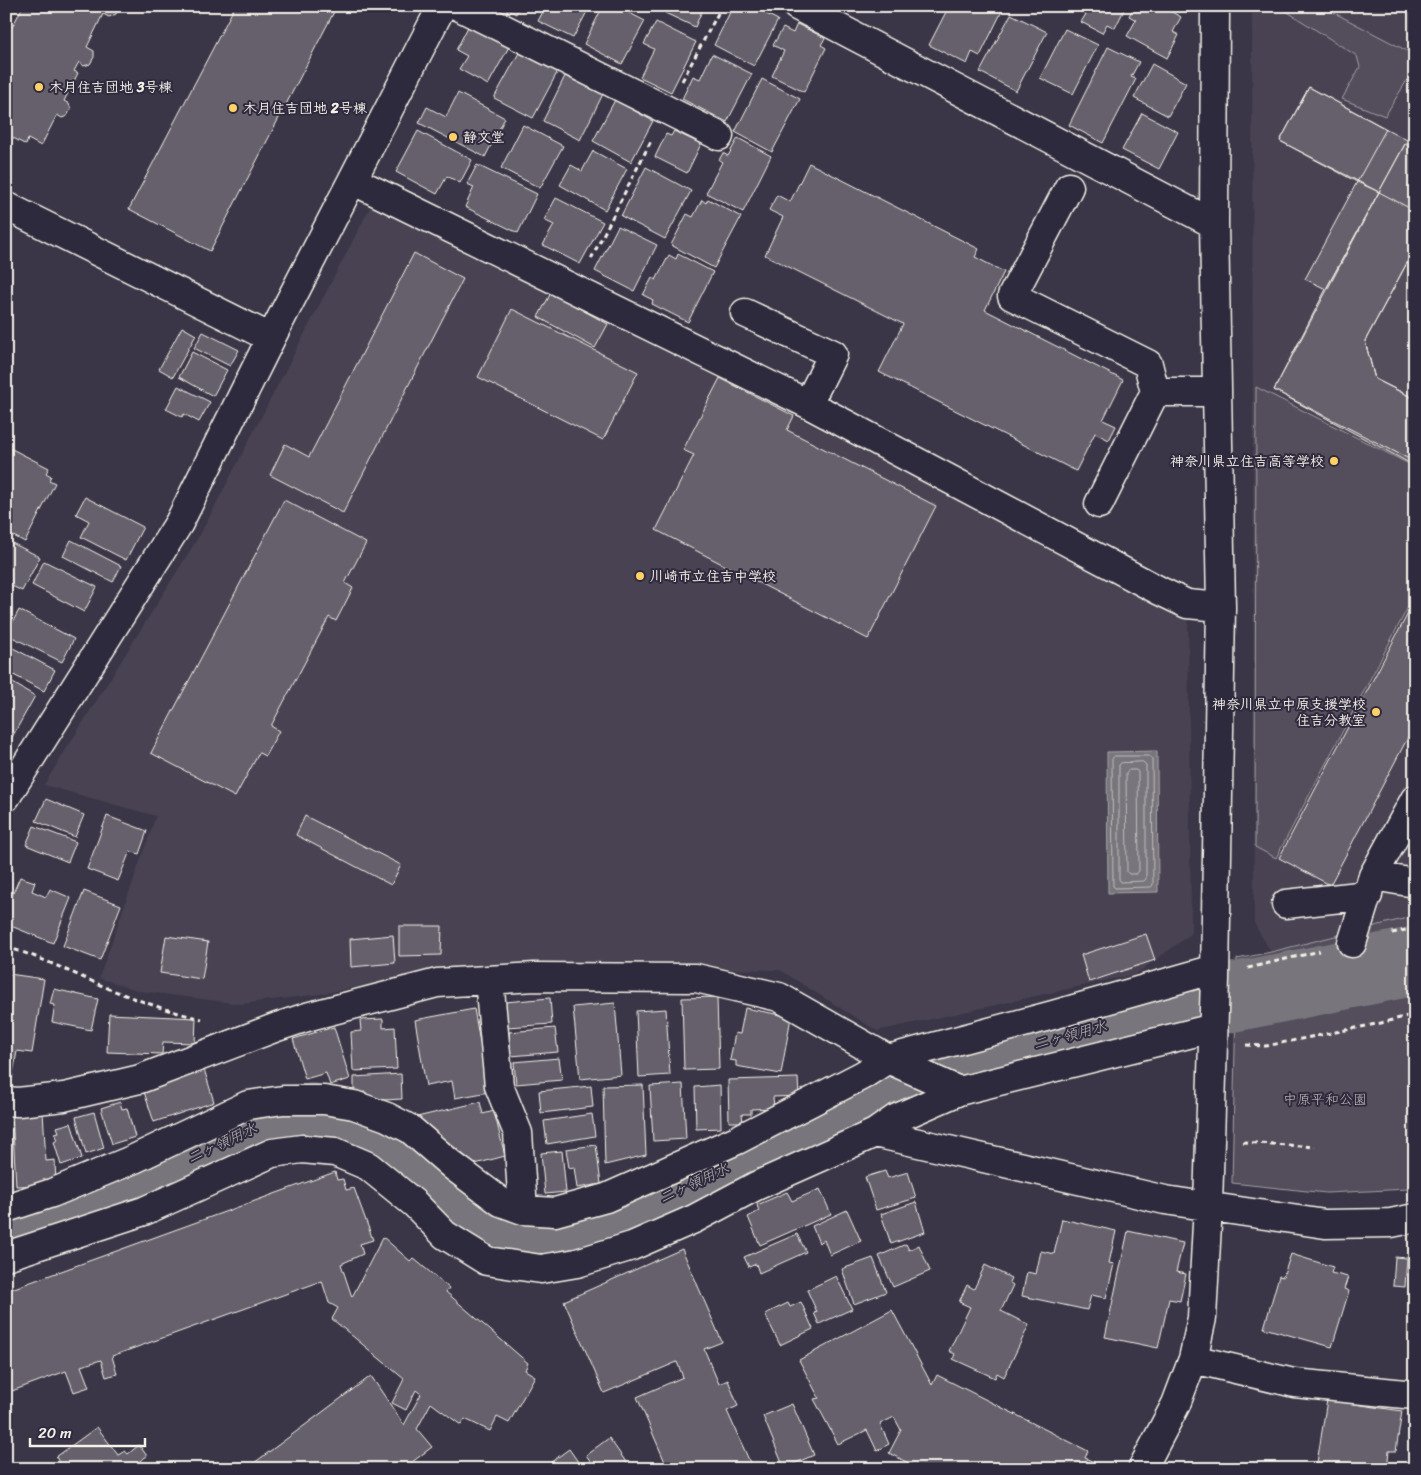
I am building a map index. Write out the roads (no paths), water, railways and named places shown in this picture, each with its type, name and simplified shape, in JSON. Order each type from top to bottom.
[{"type":"street","points":[[6,797],[179,523],[271,338],[354,181],[442,6]]},
{"type":"street","points":[[458,6],[719,136]]},
{"type":"street","points":[[797,6],[1214,224]]},
{"type":"street","points":[[1142,1469],[1176,1404],[1194,1359],[1202,1318],[1208,1205],[1215,973],[1220,607],[1214,224],[1215,6]]},
{"type":"street","points":[[354,181],[808,404],[1160,591],[1187,604],[1220,607]]},
{"type":"street","points":[[1069,187],[1012,296],[1148,364],[1155,392],[1099,504]]},
{"type":"street","points":[[6,206],[271,338]]},
{"type":"street","points":[[745,313],[832,354],[808,404]]},
{"type":"street","points":[[1155,392],[1216,392]]},
{"type":"street","points":[[1352,943],[1370,885],[1415,798]]},
{"type":"street","points":[[1286,904],[1370,885],[1415,883]]},
{"type":"street","points":[[6,1208],[52,1193],[134,1159],[248,1105],[283,1100],[324,1100],[354,1104],[387,1117],[410,1129],[453,1166],[501,1202],[523,1210],[554,1212],[606,1198],[737,1140],[863,1075],[888,1058],[1215,973]]},
{"type":"street","points":[[6,1101],[18,1102],[64,1097],[140,1079],[310,1016],[437,983],[535,977],[696,978],[779,997],[888,1058],[959,1090]]},
{"type":"street","points":[[489,980],[499,1086],[518,1133],[523,1210]]},
{"type":"street","points":[[6,1256],[144,1210],[272,1153],[302,1149],[335,1152],[368,1166],[415,1204],[445,1235],[487,1261],[541,1269],[577,1262],[632,1246],[694,1219],[756,1186],[875,1133],[895,1119],[959,1090],[1213,1025]]},
{"type":"street","points":[[875,1133],[1165,1200],[1325,1224],[1391,1223],[1415,1218]]},
{"type":"street","points":[[1194,1359],[1294,1383],[1415,1395]]},
{"type":"water","points":[[1157,751],[1158,892],[1108,893],[1107,752]]},
{"type":"waterway","name":"二ヶ領用水","points":[[6,1227],[35,1222],[159,1173],[242,1131],[273,1121],[313,1118],[356,1128],[386,1144],[432,1177],[479,1224],[507,1237],[531,1239],[559,1236],[636,1211],[885,1094],[963,1064],[1139,1016],[1415,961]]},
{"type":"place","name":"木月住吉団地 3号棟","points":[[39,87]]},
{"type":"place","name":"木月住吉団地 2号棟","points":[[233,108]]},
{"type":"place","name":"静文堂","points":[[453,137]]},
{"type":"place","name":"神奈川県立住吉高等学校","points":[[1334,461]]},
{"type":"place","name":"川崎市立住吉中学校","points":[[640,576]]},
{"type":"place","name":"神奈川県立中原支援学校 住吉分教室","points":[[1376,712]]},
{"type":"park label","name":"中原平和公園","points":[[1325,1099]]}]
